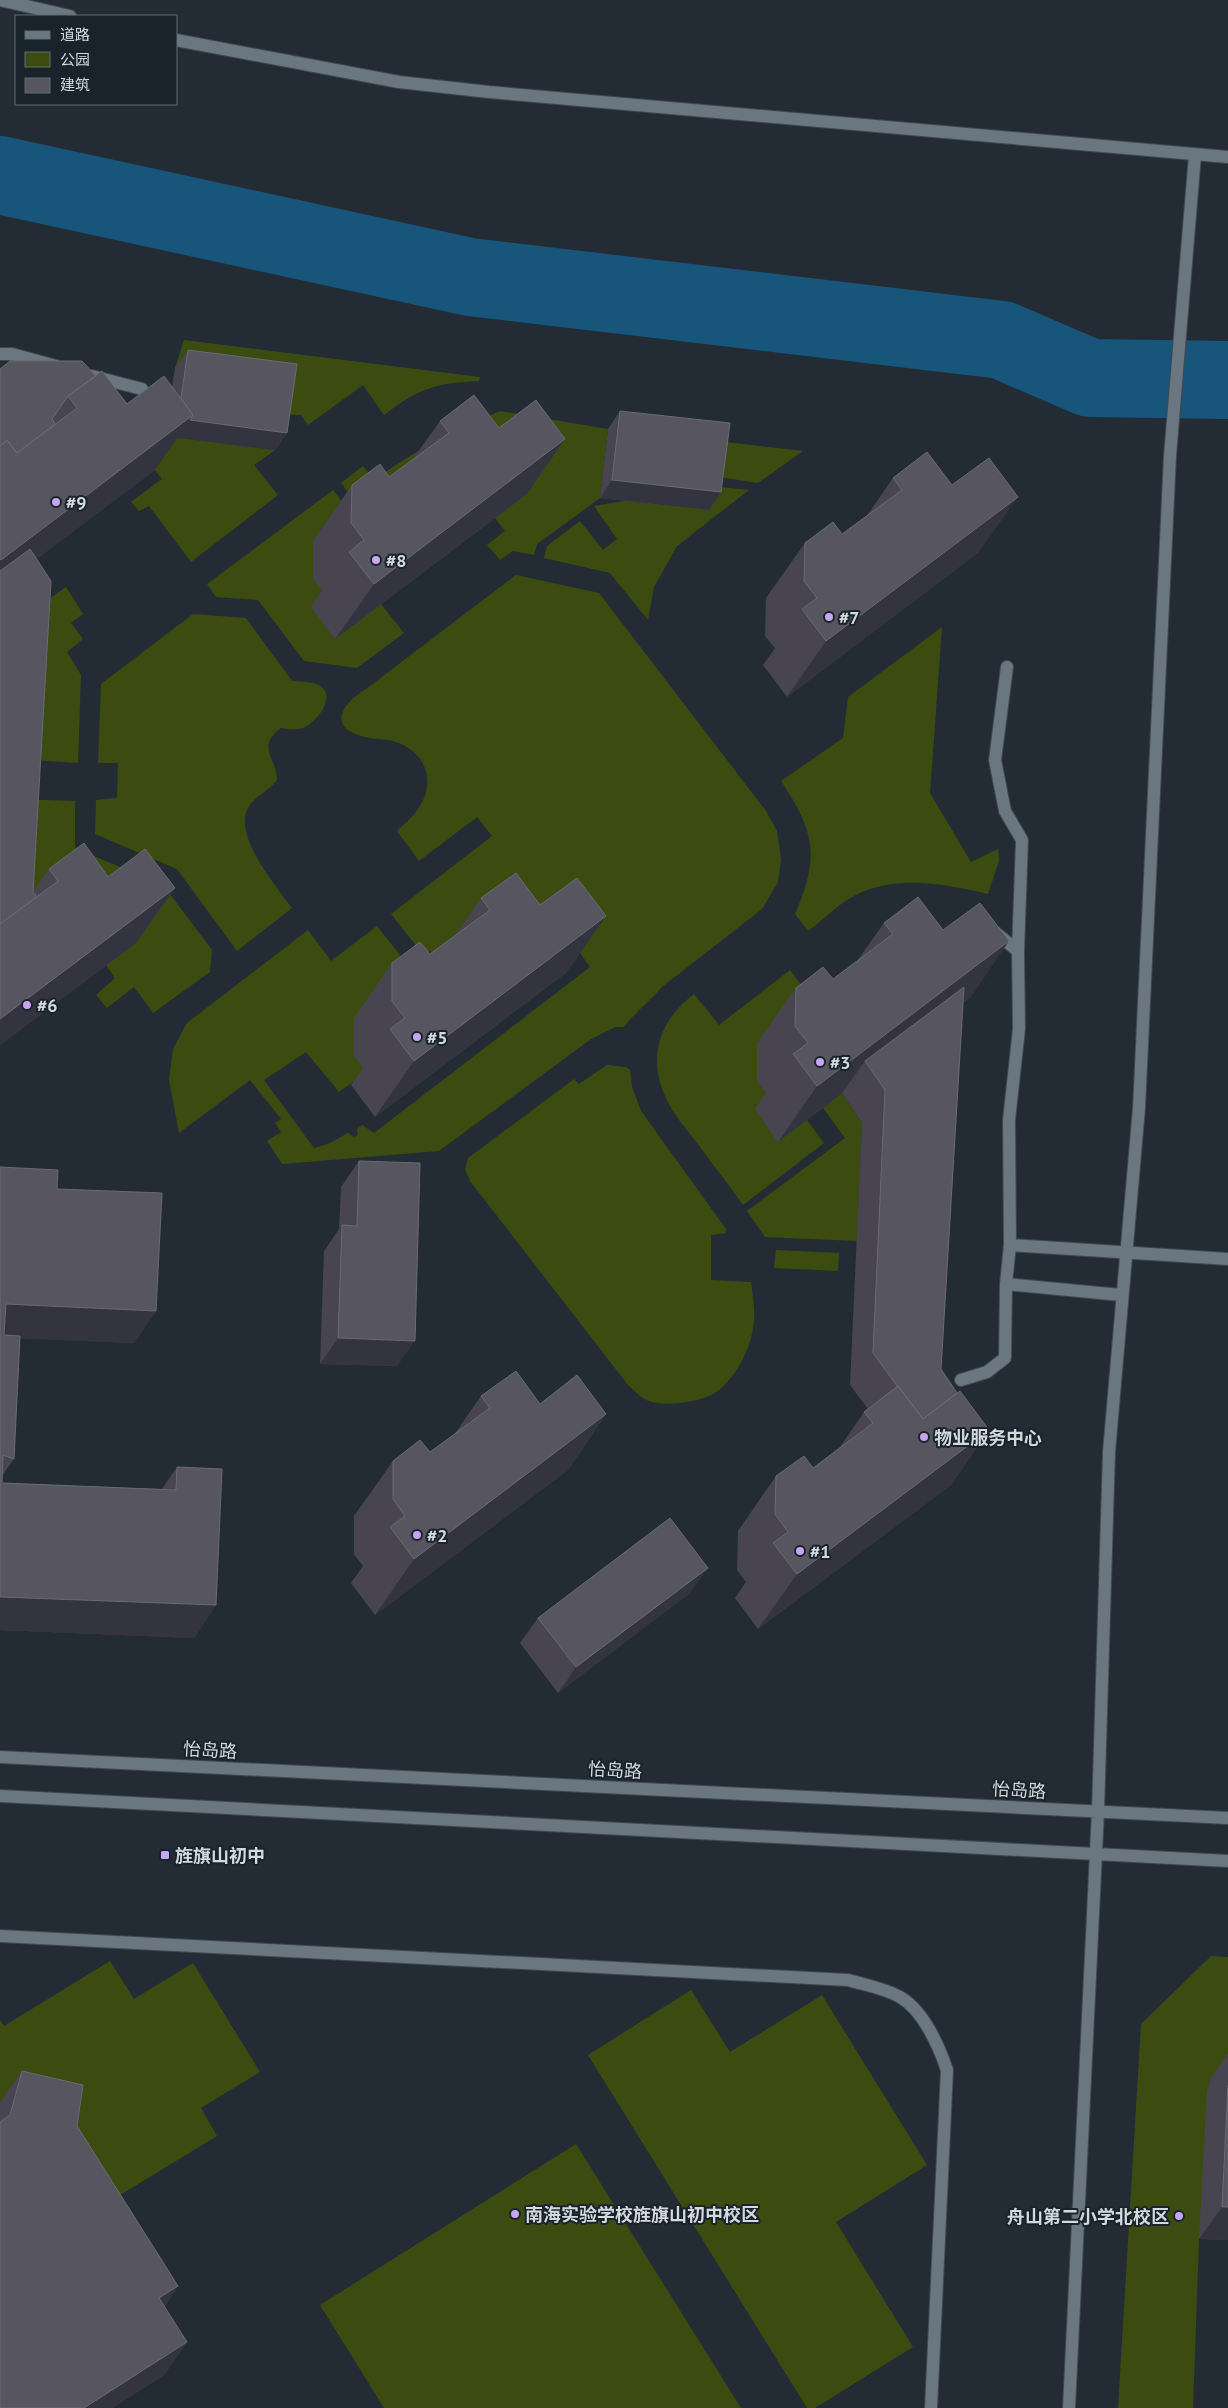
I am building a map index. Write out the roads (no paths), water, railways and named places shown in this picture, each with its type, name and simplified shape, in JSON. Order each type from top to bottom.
[{"type":"street","points":[[0,0],[66,15]]},
{"type":"street","points":[[178,40],[399,82],[489,92],[1228,157]]},
{"type":"street","points":[[1069,2408],[1098,1811],[1109,1452],[1139,1108],[1170,456],[1182,290],[1195,155]]},
{"type":"street","points":[[0,354],[12,354],[142,389]]},
{"type":"street","points":[[960,1380],[986,1372],[1004,1358],[1006,1284],[1010,1245],[1008,1120],[1019,1029],[1018,951],[1022,840],[1005,811],[995,760],[1007,667]]},
{"type":"street","points":[[984,923],[1018,951]]},
{"type":"street","points":[[1010,1245],[1228,1259]]},
{"type":"street","points":[[1006,1284],[1122,1295]]},
{"type":"street","name":"怡岛路","points":[[0,1757],[1228,1818]]},
{"type":"street","points":[[0,1796],[1228,1861]]},
{"type":"street","points":[[0,1936],[848,1980],[901,1997],[922,2019],[938,2042],[947,2070],[931,2408]]},
{"type":"waterway","points":[[0,175],[470,277],[1002,340],[1090,378],[1228,380]]},
{"type":"place","name":"#9","points":[[56,502]]},
{"type":"place","name":"#8","points":[[376,560]]},
{"type":"place","name":"#7","points":[[829,617]]},
{"type":"place","name":"#6","points":[[27,1005]]},
{"type":"place","name":"#5","points":[[417,1037]]},
{"type":"place","name":"#3","points":[[820,1062]]},
{"type":"place","name":"物业服务中心","points":[[924,1437]]},
{"type":"place","name":"#2","points":[[417,1535]]},
{"type":"place","name":"#1","points":[[800,1551]]},
{"type":"place","name":"旌旗山初中","points":[[165,1855]]},
{"type":"place","name":"南海实验学校旌旗山初中校区","points":[[515,2214]]},
{"type":"place","name":"舟山第二小学北校区","points":[[1179,2216]]}]
